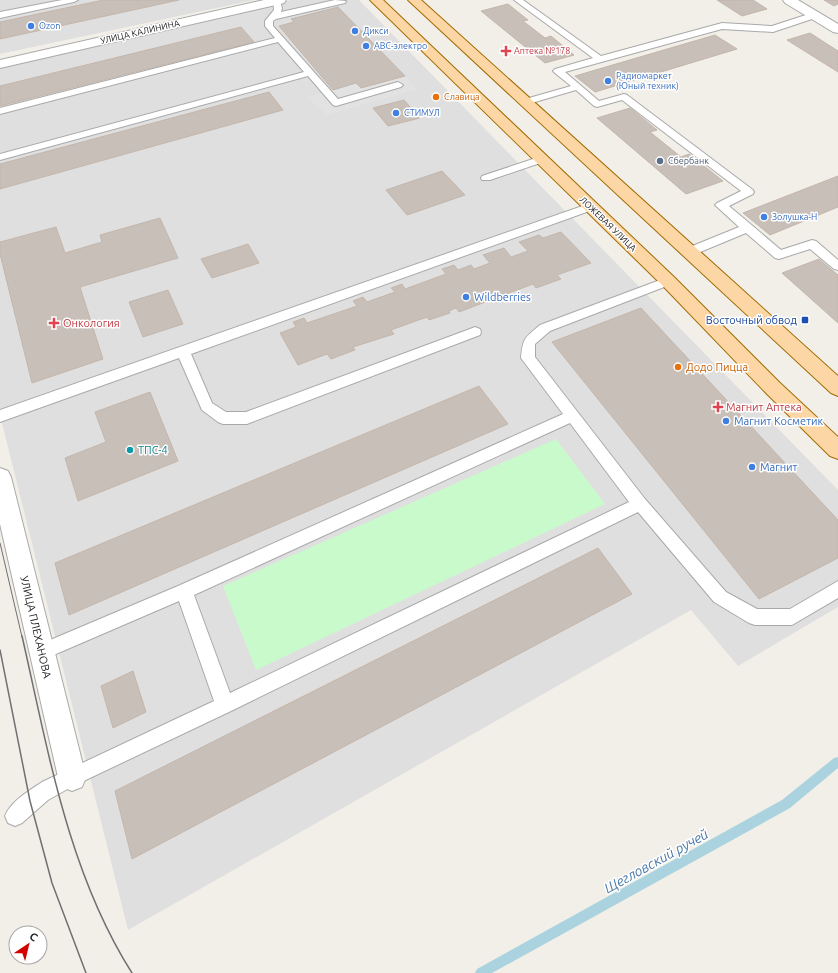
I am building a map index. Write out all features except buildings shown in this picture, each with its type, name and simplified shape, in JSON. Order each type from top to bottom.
[{"type":"main road","name":"ЛОЖЕВАЯ УЛИЦА","points":[[376,0],[668,281],[773,388],[838,450]]},
{"type":"main road","points":[[414,0],[838,388]]},
{"type":"street","name":"УЛИЦА КАЛИНИНА","points":[[0,64],[257,3],[278,0]]},
{"type":"street","points":[[789,0],[838,29]]},
{"type":"street","name":"УЛИЦА ПЛЕХАНОВА","points":[[0,478],[72,777]]},
{"type":"lane","points":[[0,15],[74,0]]},
{"type":"lane","points":[[278,0],[278,11],[269,21],[269,26],[336,103],[398,85]]},
{"type":"lane","points":[[518,0],[600,59]]},
{"type":"lane","points":[[272,17],[342,2]]},
{"type":"lane","points":[[815,15],[773,29],[722,26],[558,71],[597,104],[624,97],[748,192],[721,205],[779,255],[812,244],[838,266]]},
{"type":"lane","points":[[0,111],[281,39]]},
{"type":"lane","points":[[1,154],[310,73]]},
{"type":"lane","points":[[525,102],[578,87]]},
{"type":"lane","points":[[486,178],[542,159]]},
{"type":"lane","points":[[0,416],[591,208]]},
{"type":"lane","points":[[689,252],[747,228]]},
{"type":"lane","points":[[668,281],[545,328],[529,342],[528,358],[640,504],[720,597],[755,617],[792,617],[838,589]]},
{"type":"lane","points":[[183,351],[208,406],[223,418],[247,418],[475,332]]},
{"type":"lane","points":[[42,652],[184,591],[572,416]]},
{"type":"lane","points":[[15,816],[30,801],[49,788],[225,705],[640,504]]},
{"type":"lane","points":[[184,591],[225,705]]},
{"type":"shaded area","points":[[0,0],[254,0],[0,54]]},
{"type":"shaded area","points":[[291,0],[359,0],[838,490],[838,607],[738,666],[691,610],[128,930],[0,415],[0,66]]},
{"type":"shaded area","points":[[405,76],[417,89],[327,115],[307,97],[356,83],[361,88]]},
{"type":"green space","points":[[556,439],[605,504],[256,670],[223,586]]},
{"type":"waterway","name":"Щегловский ручей","points":[[481,973],[786,804],[838,762]]},
{"type":"tram line","points":[[0,543],[22,637]]},
{"type":"tram line","points":[[22,636],[51,766],[76,852],[91,894],[110,934],[132,973]]},
{"type":"tram line","points":[[0,650],[30,801],[52,883],[86,973]]},
{"type":"place","name":"Ozon","points":[[31,26]]},
{"type":"place","name":"Дикси","points":[[355,31]]},
{"type":"place","name":"АВС-электро","points":[[366,46]]},
{"type":"place","name":"Аптека №178","points":[[506,51]]},
{"type":"place","name":"Радиомаркет (Юный техник)","points":[[608,81]]},
{"type":"place","name":"Славица","points":[[436,97]]},
{"type":"place","name":"СТИМУЛ","points":[[396,113]]},
{"type":"place","name":"Сбербанк","points":[[660,161]]},
{"type":"place","name":"Золушка-Н","points":[[764,217]]},
{"type":"place","name":"Wildberries","points":[[466,297]]},
{"type":"place","name":"Восточный обвод","points":[[805,320]]},
{"type":"place","name":"Онкология","points":[[54,323]]},
{"type":"place","name":"Додо Пицца","points":[[678,367]]},
{"type":"place","name":"Магнит Аптека","points":[[718,407]]},
{"type":"place","name":"Магнит Косметик","points":[[726,421]]},
{"type":"place","name":"ТПС-4","points":[[130,450]]},
{"type":"place","name":"Магнит","points":[[752,467]]}]
